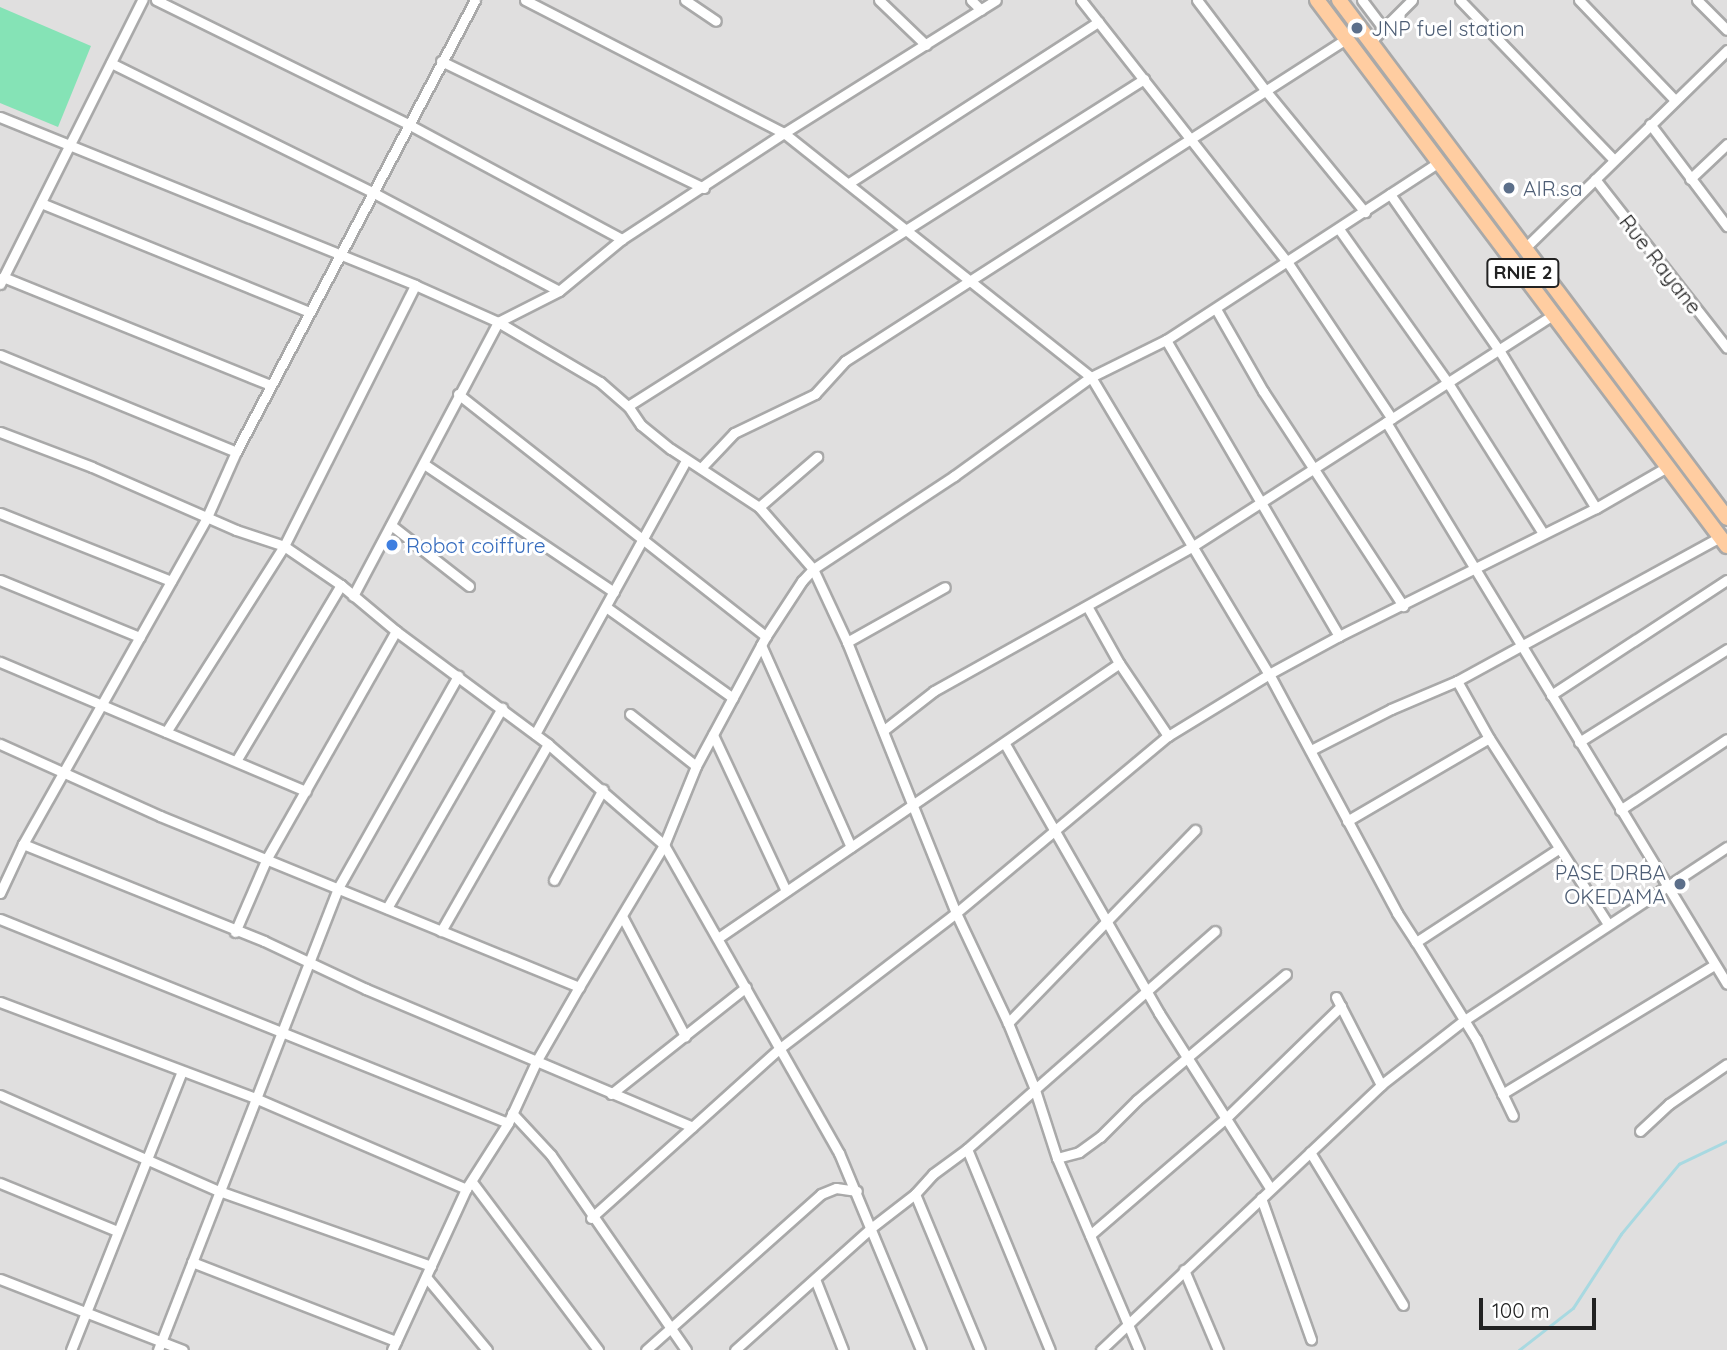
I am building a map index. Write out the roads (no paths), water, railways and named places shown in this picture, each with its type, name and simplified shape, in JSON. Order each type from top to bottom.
[{"type":"main road","name":"RNIE 2","points":[[1317,0],[1724,542]]},
{"type":"main road","name":"RNIE 2","points":[[1339,0],[1727,517]]},
{"type":"street","points":[[142,0],[2,281],[270,385]]},
{"type":"street","points":[[156,0],[408,124],[622,240]]},
{"type":"street","points":[[0,893],[23,844],[207,517],[270,385],[475,0]]},
{"type":"street","points":[[525,0],[784,133],[907,228],[1091,377],[1269,674],[1347,821],[1416,942],[1476,1039],[1513,1116]]},
{"type":"street","points":[[685,0],[716,21]]},
{"type":"street","points":[[879,0],[926,45]]},
{"type":"street","points":[[971,0],[981,10]]},
{"type":"street","points":[[353,596],[498,322],[559,291],[622,240],[784,133],[996,0]]},
{"type":"street","points":[[1081,0],[1288,263],[1389,420],[1522,647],[1727,984]]},
{"type":"street","points":[[1197,0],[1265,90],[1365,212]]},
{"type":"street","points":[[1362,0],[1384,28]]},
{"type":"street","points":[[1371,41],[1412,0]]},
{"type":"street","points":[[1460,0],[1613,159]]},
{"type":"street","points":[[1579,0],[1674,99]]},
{"type":"street","points":[[1697,0],[1727,30]]},
{"type":"street","points":[[849,183],[1098,22]]},
{"type":"street","points":[[701,468],[734,433],[815,394],[845,361],[1346,39]]},
{"type":"street","points":[[1525,248],[1674,99],[1727,50]]},
{"type":"street","points":[[441,61],[704,188]]},
{"type":"street","points":[[111,63],[374,193],[559,291]]},
{"type":"street","points":[[628,406],[1144,79]]},
{"type":"street","points":[[0,117],[340,254],[498,322],[600,383],[628,406],[641,425],[686,461],[759,507],[813,569],[847,642],[956,913],[1008,1023],[1034,1087],[1057,1158],[1139,1350]]},
{"type":"street","points":[[1650,124],[1727,226]]},
{"type":"street","points":[[1690,178],[1727,144]]},
{"type":"street","points":[[192,1262],[394,1345],[469,1186],[508,1123],[537,1060],[664,845],[696,766],[763,640],[791,596],[813,569],[954,476],[1091,377],[1166,340],[1288,263],[1439,162]]},
{"type":"street","name":"Rue Rayane","points":[[1595,179],[1727,348]]},
{"type":"street","points":[[1391,194],[1499,350],[1596,509]]},
{"type":"street","points":[[41,203],[310,312]]},
{"type":"street","points":[[1339,229],[1448,383],[1543,533]]},
{"type":"street","points":[[166,732],[284,546],[415,285]]},
{"type":"street","points":[[1216,309],[1314,469],[1404,606]]},
{"type":"street","points":[[884,730],[934,691],[1193,546],[1554,314]]},
{"type":"street","points":[[1166,340],[1339,636]]},
{"type":"street","points":[[0,355],[236,453]]},
{"type":"street","points":[[458,394],[643,540],[763,640],[851,847]]},
{"type":"street","points":[[0,432],[284,546],[341,585],[396,631],[548,744],[603,789],[664,845],[780,1048],[857,1191],[921,1350]]},
{"type":"street","points":[[759,507],[817,457]]},
{"type":"street","points":[[535,734],[686,461]]},
{"type":"street","points":[[424,464],[614,592]]},
{"type":"street","points":[[592,1218],[780,1048],[956,913],[1054,828],[1168,736],[1269,674],[1339,636],[1596,509],[1667,467]]},
{"type":"street","points":[[0,513],[171,581]]},
{"type":"street","points":[[391,525],[469,586]]},
{"type":"street","points":[[1311,750],[1391,709],[1457,681],[1724,542]]},
{"type":"street","points":[[0,580],[140,637]]},
{"type":"street","points":[[1551,695],[1727,580]]},
{"type":"street","points":[[236,761],[341,585]]},
{"type":"street","points":[[847,642],[944,587]]},
{"type":"street","points":[[1087,606],[1119,663],[1168,736]]},
{"type":"street","points":[[606,607],[733,698]]},
{"type":"street","points":[[235,932],[267,858],[396,631]]},
{"type":"street","points":[[1579,742],[1727,649]]},
{"type":"street","points":[[0,662],[306,791]]},
{"type":"street","points":[[718,938],[1005,744],[1119,663]]},
{"type":"street","points":[[160,1346],[338,888],[458,676]]},
{"type":"street","points":[[1457,681],[1489,738],[1608,924]]},
{"type":"street","points":[[387,908],[502,708]]},
{"type":"street","points":[[630,714],[696,766]]},
{"type":"street","points":[[713,735],[786,891]]},
{"type":"street","points":[[1347,821],[1489,738]]},
{"type":"street","points":[[1620,810],[1727,739]]},
{"type":"street","points":[[0,744],[579,987]]},
{"type":"street","points":[[441,930],[548,744]]},
{"type":"street","points":[[1005,744],[1187,1059],[1270,1188]]},
{"type":"street","points":[[554,880],[603,789]]},
{"type":"street","points":[[1008,1023],[1195,830]]},
{"type":"street","points":[[23,844],[284,950],[307,963],[692,1127]]},
{"type":"street","points":[[1101,1350],[1381,1085],[1463,1021],[1727,847]]},
{"type":"street","points":[[1416,942],[1558,849]]},
{"type":"street","points":[[622,916],[685,1036]]},
{"type":"street","points":[[0,919],[508,1123]]},
{"type":"street","points":[[735,1350],[871,1228],[915,1194],[933,1174],[967,1149],[1034,1087],[1148,992],[1215,931]]},
{"type":"street","points":[[1502,1094],[1714,965]]},
{"type":"street","points":[[1057,1158],[1079,1152],[1100,1137],[1137,1100],[1286,974]]},
{"type":"street","points":[[611,1094],[746,988]]},
{"type":"street","points":[[1336,997],[1381,1085]]},
{"type":"street","points":[[0,1002],[255,1098],[469,1186],[598,1350]]},
{"type":"street","points":[[1090,1235],[1225,1119],[1341,1006]]},
{"type":"street","points":[[1640,1130],[1669,1104],[1727,1064]]},
{"type":"street","points":[[71,1350],[182,1071]]},
{"type":"street","points":[[0,1095],[219,1191],[430,1266]]},
{"type":"street","points":[[512,1113],[539,1139],[686,1350]]},
{"type":"street","points":[[967,1149],[1050,1350]]},
{"type":"street","points":[[1310,1152],[1403,1305]]},
{"type":"street","points":[[0,1183],[117,1231]]},
{"type":"street","points":[[646,1350],[821,1194],[836,1188],[857,1191]]},
{"type":"street","points":[[915,1194],[980,1350]]},
{"type":"street","points":[[1261,1198],[1311,1339]]},
{"type":"street","points":[[1184,1270],[1219,1350]]},
{"type":"street","points":[[426,1277],[487,1350]]},
{"type":"street","points":[[0,1279],[85,1312],[160,1346],[183,1350]]},
{"type":"street","points":[[815,1279],[843,1350]]},
{"type":"waterway","points":[[1519,1350],[1573,1308],[1621,1234],[1679,1164],[1727,1141]]},
{"type":"place","name":"JNP fuel station","points":[[1357,28]]},
{"type":"place","name":"AIR.sa","points":[[1509,188]]},
{"type":"place","name":"Robot coiffure","points":[[392,545]]},
{"type":"place","name":"PASE DRBA OKEDAMA","points":[[1680,884]]}]
